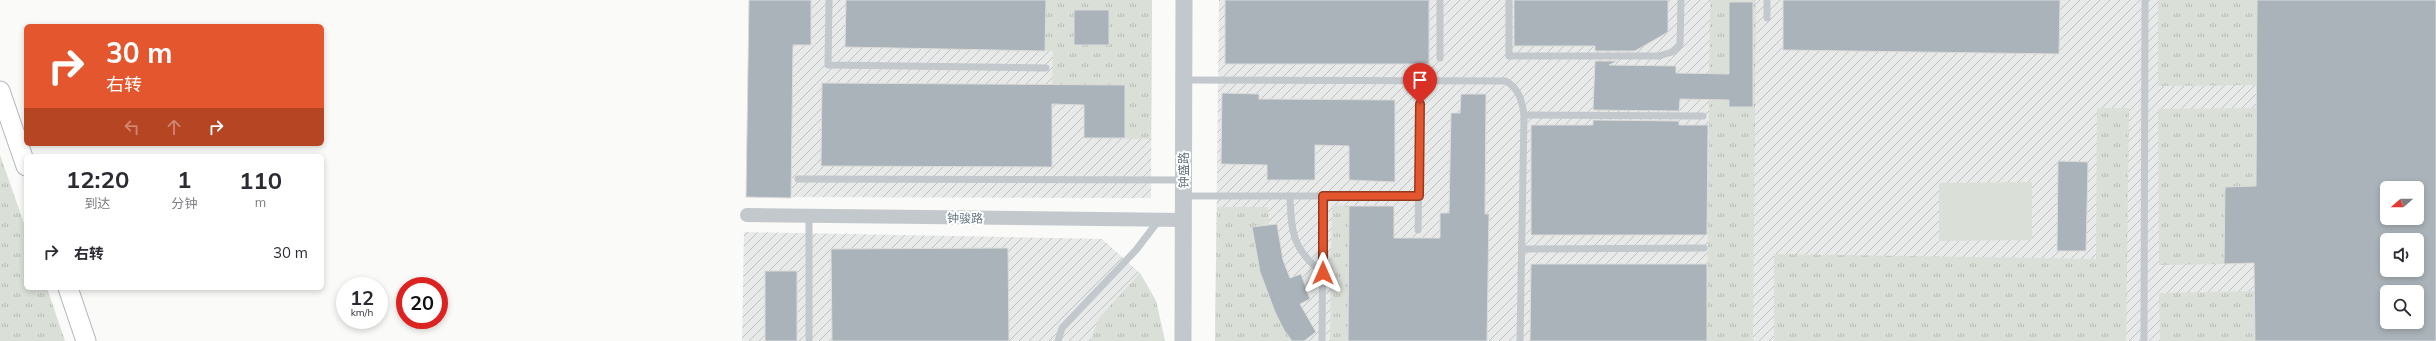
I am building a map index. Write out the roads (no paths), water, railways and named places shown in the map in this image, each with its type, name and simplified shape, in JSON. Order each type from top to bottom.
[{"type":"main road","points":[[0,91],[24,160]]},
{"type":"main road","points":[[69,290],[86,341]]},
{"type":"street","name":"钟盛路","points":[[1183,341],[1184,0]]},
{"type":"street","name":"钟骏路","points":[[747,215],[1183,220]]},
{"type":"lane","points":[[829,0],[828,65],[1046,68]]},
{"type":"lane","points":[[1440,0],[1440,58]]},
{"type":"lane","points":[[1509,0],[1509,56],[1659,56],[1672,52],[1680,45],[1680,0]]},
{"type":"lane","points":[[1767,0],[1767,18]]},
{"type":"lane","points":[[2144,341],[2145,0]]},
{"type":"lane","points":[[1184,80],[1506,82],[1513,85],[1519,94],[1524,115],[1520,341]]},
{"type":"lane","points":[[1418,230],[1420,104]]},
{"type":"lane","points":[[1524,115],[1703,116]]},
{"type":"lane","points":[[798,179],[1183,188],[1290,196],[1419,196]]},
{"type":"lane","points":[[1290,196],[1290,221],[1296,243],[1306,260],[1323,273]]},
{"type":"lane","points":[[1322,341],[1323,196]]},
{"type":"lane","points":[[809,216],[809,341]]},
{"type":"lane","points":[[1058,341],[1062,328],[1136,250],[1159,220]]},
{"type":"lane","points":[[1522,249],[1704,248]]}]
